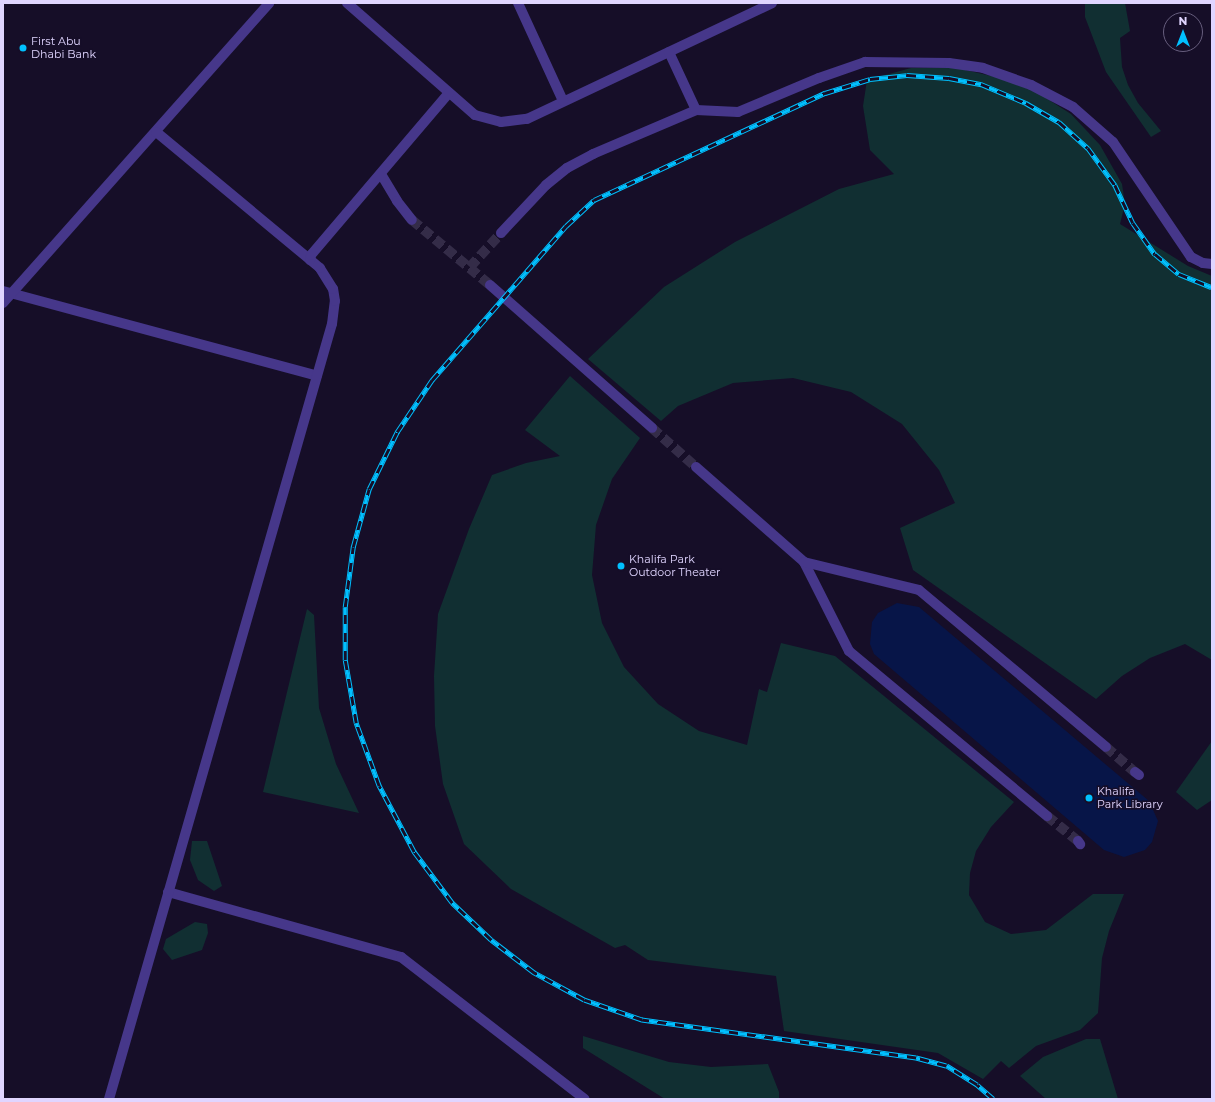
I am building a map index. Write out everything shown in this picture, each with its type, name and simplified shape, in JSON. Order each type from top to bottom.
[{"type":"street","points":[[3,303],[8,292],[156,132],[269,3]]},
{"type":"street","points":[[347,3],[475,115],[500,122],[527,119],[772,3]]},
{"type":"street","points":[[518,3],[563,101]]},
{"type":"street","points":[[669,52],[696,110]]},
{"type":"street","points":[[501,233],[546,185],[567,168],[592,154],[696,110],[738,112],[819,78],[865,62],[949,63],[983,68],[1032,85],[1073,107],[1113,142],[1191,257],[1203,263],[1212,264]]},
{"type":"street","points":[[310,260],[311,255],[449,93]]},
{"type":"street","points":[[109,1099],[332,324],[335,301],[328,277],[310,260],[156,132]]},
{"type":"street","points":[[381,174],[396,201],[412,220]]},
{"type":"street","points":[[490,285],[652,428]]},
{"type":"street","points":[[8,292],[317,376]]},
{"type":"street","points":[[696,467],[804,562],[849,651],[1047,816]]},
{"type":"street","points":[[804,562],[918,590],[1106,747]]},
{"type":"street","points":[[168,892],[401,957],[585,1099]]},
{"type":"green space","points":[[1085,3],[1125,3],[1130,31],[1120,38],[1122,67],[1128,85],[1138,103],[1161,131],[1151,137],[1106,72],[1085,17]]},
{"type":"green space","points":[[911,68],[957,68],[1004,79],[1038,93],[1071,114],[1100,145],[1122,184],[1125,204],[1120,224],[1188,266],[1212,276],[1212,660],[1185,644],[1150,658],[1122,676],[1096,699],[913,570],[900,528],[955,503],[939,470],[902,424],[851,392],[793,378],[733,383],[678,406],[661,421],[588,359],[664,287],[735,242],[839,189],[894,174],[870,150],[863,106],[867,80]]},
{"type":"green space","points":[[570,376],[640,438],[612,479],[596,525],[592,575],[602,623],[624,667],[658,704],[699,731],[747,745],[759,689],[767,692],[781,643],[835,656],[1014,802],[991,827],[976,851],[970,873],[969,895],[985,922],[1011,934],[1046,930],[1093,894],[1124,894],[1109,931],[1102,958],[1098,1013],[1080,1030],[1036,1046],[1009,1068],[1001,1061],[983,1079],[938,1053],[784,1031],[776,976],[648,960],[625,945],[615,948],[511,889],[464,844],[443,784],[435,726],[434,676],[438,614],[469,529],[492,475],[526,463],[560,456],[525,430]]},
{"type":"green space","points":[[307,609],[314,615],[319,708],[336,764],[359,813],[263,792]]},
{"type":"green space","points":[[1212,741],[1212,800],[1197,810],[1176,792]]},
{"type":"green space","points":[[192,841],[207,841],[222,886],[214,891],[198,880],[190,860]]},
{"type":"green space","points":[[195,922],[207,924],[208,933],[202,950],[172,960],[163,949],[166,939]]},
{"type":"green space","points":[[583,1036],[669,1062],[711,1067],[768,1064],[779,1092],[779,1099],[665,1099],[583,1048]]},
{"type":"green space","points":[[1086,1039],[1100,1039],[1118,1099],[1046,1099],[1020,1076],[1043,1057]]},
{"type":"shaded area","points":[[897,603],[919,607],[1149,801],[1158,821],[1152,842],[1145,850],[1124,857],[1104,850],[874,654],[870,644],[872,622],[878,613]]},
{"type":"tunnel","points":[[412,220],[490,285]]},
{"type":"tunnel","points":[[470,267],[501,233]]},
{"type":"tunnel","points":[[652,428],[696,467]]},
{"type":"tunnel","points":[[1106,747],[1135,772]]},
{"type":"tunnel","points":[[1047,816],[1078,841]]},
{"type":"railway","points":[[993,1099],[977,1085],[946,1066],[916,1058],[642,1020],[584,1000],[534,973],[491,940],[452,903],[414,852],[379,786],[356,723],[345,660],[345,607],[353,547],[369,489],[397,432],[432,380],[566,226],[594,200],[825,93],[870,79],[907,75],[949,78],[981,84],[1026,103],[1059,122],[1088,148],[1115,185],[1133,223],[1155,254],[1179,274],[1212,287]]},
{"type":"place","name":"First Abu Dhabi Bank","points":[[23,48]]},
{"type":"place","name":"Khalifa Park Outdoor Theater","points":[[621,566]]},
{"type":"place","name":"Khalifa Park Library","points":[[1089,798]]}]
